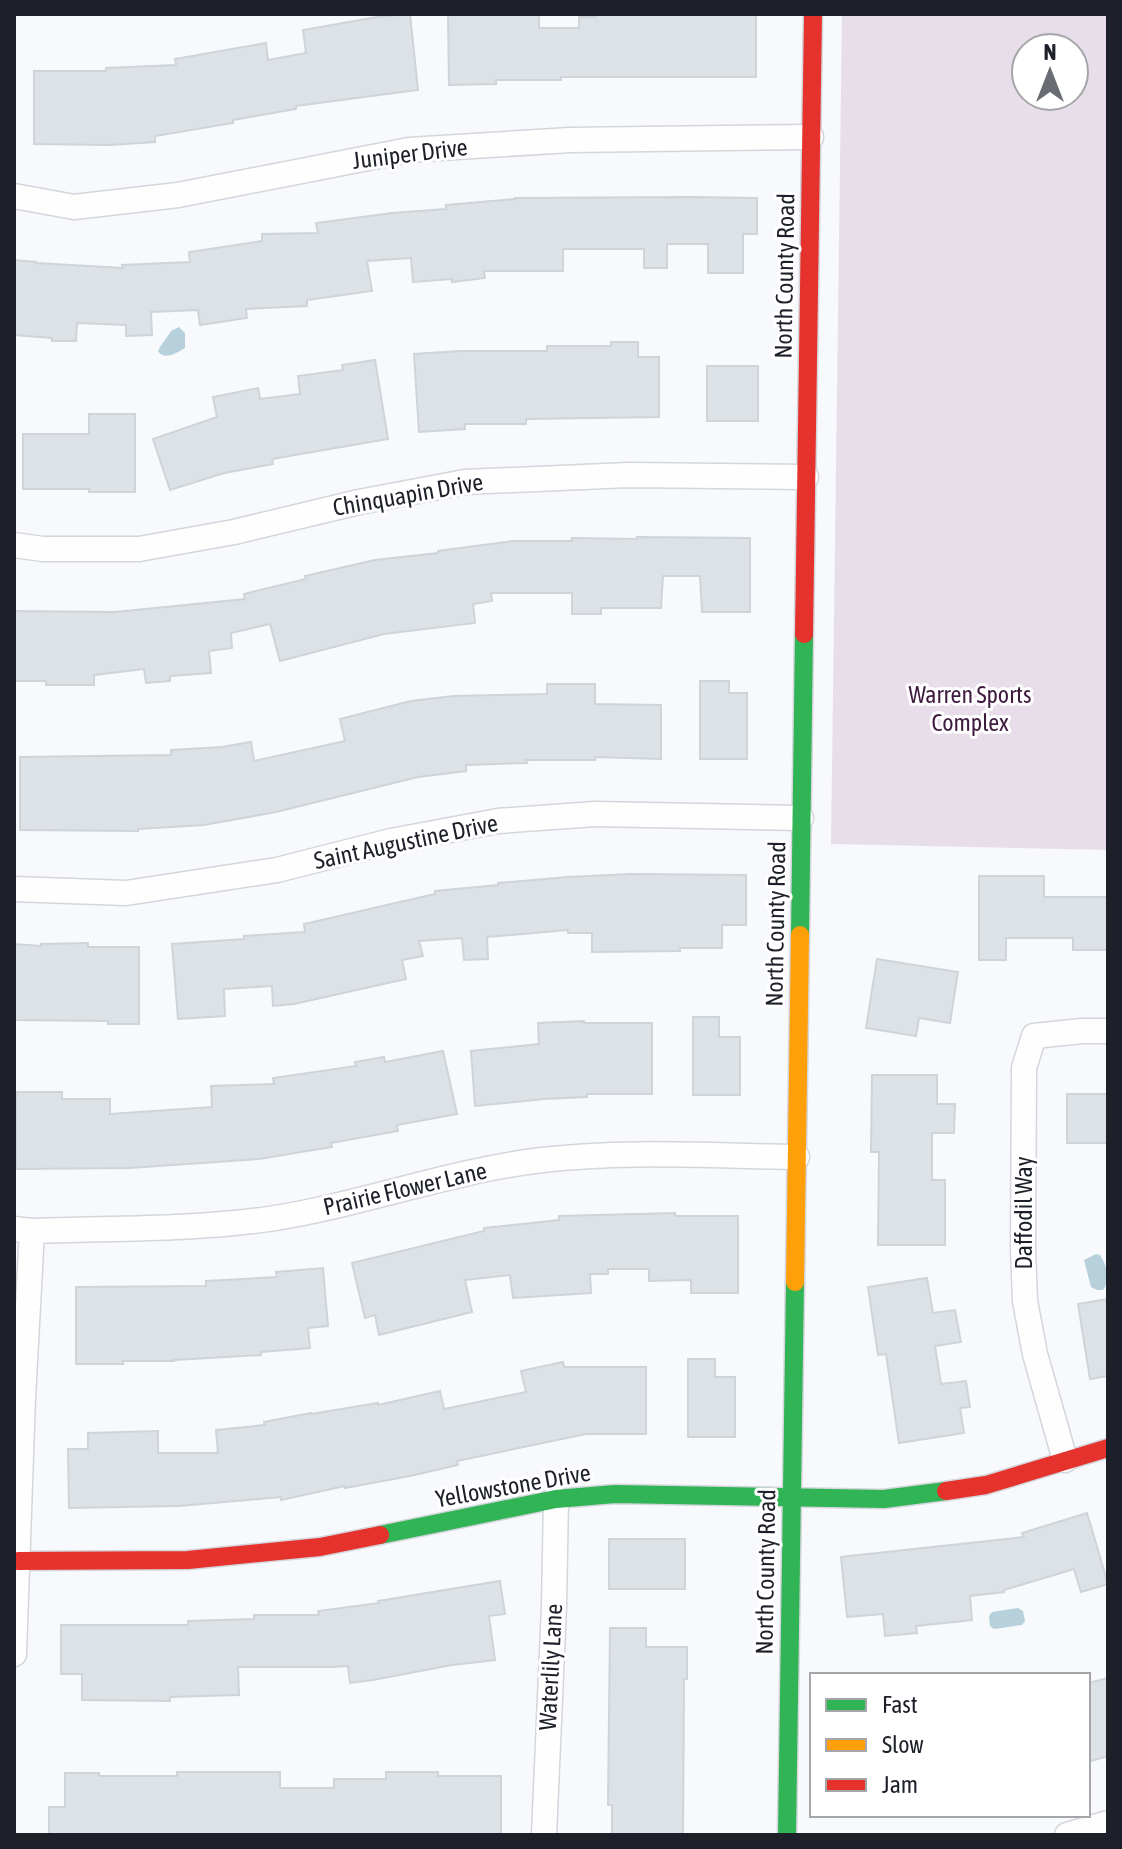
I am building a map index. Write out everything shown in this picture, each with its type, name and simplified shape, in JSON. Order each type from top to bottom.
[{"type":"street","name":"North County Road","points":[[787,1835],[813,14]]},
{"type":"street","name":"Juniper Drive","points":[[14,196],[74,207],[178,195],[409,150],[570,140],[811,137]]},
{"type":"street","name":"Chinquapin Drive","points":[[14,545],[43,549],[139,549],[234,532],[359,502],[465,482],[645,475],[806,477]]},
{"type":"street","name":"Saint Augustine Drive","points":[[14,889],[126,893],[277,870],[391,841],[498,821],[595,814],[801,818]]},
{"type":"street","name":"Daffodil Way","points":[[1065,1460],[1035,1354],[1025,1301],[1024,1068],[1034,1036],[1108,1031]]},
{"type":"street","name":"Prairie Flower Lane","points":[[23,1230],[183,1226],[269,1219],[399,1191],[443,1178],[540,1160],[609,1154],[797,1157]]},
{"type":"street","points":[[14,1654],[23,1398],[23,1230]]},
{"type":"street","name":"Yellowstone Drive","points":[[18,1561],[188,1560],[320,1547],[556,1499],[615,1494],[884,1499],[986,1485],[1108,1448]]},
{"type":"street","name":"Waterlily Lane","points":[[544,1835],[556,1499]]},
{"type":"street","points":[[1067,1835],[1108,1823]]},
{"type":"green space","name":"Warren Sports Complex","points":[[842,14],[1108,14],[1108,850],[831,844]]},
{"type":"water","points":[[179,327],[185,333],[185,348],[171,355],[161,354],[158,351],[162,343],[171,331]]},
{"type":"water","points":[[1100,1255],[1107,1272],[1103,1290],[1091,1287],[1084,1260]]},
{"type":"water","points":[[1018,1608],[1023,1611],[1025,1621],[1022,1625],[994,1629],[990,1626],[989,1616],[992,1612]]},
{"type":"building","points":[[410,14],[418,90],[296,106],[296,109],[233,120],[233,123],[155,136],[155,142],[34,144],[34,71],[106,71],[106,68],[176,65],[175,59],[266,43],[268,60],[306,53],[303,30]]},
{"type":"building","points":[[448,14],[539,14],[539,28],[579,28],[579,17],[596,17],[596,14],[756,14],[756,77],[561,77],[561,80],[496,80],[496,84],[449,85]]},
{"type":"building","points":[[515,198],[757,198],[757,234],[743,234],[743,273],[708,273],[708,244],[667,244],[667,268],[644,268],[644,249],[563,249],[563,271],[484,271],[485,278],[452,282],[452,279],[413,282],[411,258],[367,261],[372,291],[307,300],[307,306],[246,309],[247,318],[200,325],[198,310],[151,312],[152,335],[126,336],[126,325],[77,323],[76,341],[14,335],[14,260],[123,268],[122,265],[190,262],[189,252],[262,241],[262,234],[318,233],[316,223],[446,209],[446,205]]},
{"type":"building","points":[[611,342],[638,342],[638,357],[659,357],[659,417],[526,419],[526,424],[465,424],[465,429],[419,432],[414,354],[547,351],[547,346],[611,346]]},
{"type":"building","points":[[375,360],[388,439],[272,459],[273,464],[224,473],[170,490],[153,439],[217,417],[213,397],[258,388],[260,399],[300,394],[298,376],[343,370],[342,365]]},
{"type":"building","points":[[707,366],[758,366],[758,421],[707,421]]},
{"type":"building","points":[[89,414],[135,414],[135,492],[23,489],[23,434],[89,434]]},
{"type":"building","points":[[637,537],[750,538],[750,612],[702,612],[700,576],[663,576],[661,608],[601,608],[601,614],[572,614],[572,593],[491,593],[492,601],[473,604],[475,623],[384,634],[280,661],[270,624],[231,633],[232,648],[209,651],[211,673],[170,676],[170,681],[146,683],[144,669],[94,675],[94,685],[14,681],[14,611],[115,612],[245,599],[244,594],[375,560],[513,541]]},
{"type":"building","points":[[700,681],[729,681],[729,693],[747,693],[747,759],[700,759]]},
{"type":"building","points":[[547,684],[595,684],[595,704],[661,705],[661,759],[595,757],[595,760],[526,760],[527,763],[466,765],[466,771],[418,777],[276,812],[204,825],[138,831],[20,830],[20,757],[171,755],[171,750],[251,742],[254,761],[345,741],[340,719],[411,701],[453,696],[547,694]]},
{"type":"building","points":[[632,874],[746,875],[746,925],[722,925],[722,948],[680,948],[680,951],[592,952],[592,933],[568,933],[568,930],[487,937],[488,959],[464,960],[462,938],[419,941],[423,956],[402,960],[406,979],[273,1006],[272,986],[224,989],[225,1016],[178,1019],[172,944],[305,932],[304,924],[435,894],[435,891],[498,883]]},
{"type":"building","points":[[979,876],[1044,876],[1044,897],[1108,897],[1108,950],[1073,950],[1073,938],[1006,938],[1006,960],[979,960]]},
{"type":"building","points":[[88,943],[88,947],[139,947],[139,1024],[14,1020],[14,944]]},
{"type":"building","points":[[877,959],[958,972],[950,1023],[919,1018],[916,1036],[866,1028]]},
{"type":"building","points":[[693,1017],[719,1017],[719,1037],[740,1037],[740,1095],[693,1095]]},
{"type":"building","points":[[538,1023],[652,1023],[652,1094],[587,1094],[587,1097],[475,1106],[471,1051],[539,1044]]},
{"type":"building","points":[[443,1051],[457,1114],[397,1125],[398,1131],[331,1143],[332,1147],[259,1159],[130,1168],[16,1169],[16,1092],[62,1092],[62,1099],[110,1099],[110,1114],[212,1107],[211,1086],[274,1084],[273,1078],[356,1066],[355,1062],[384,1057],[385,1062]]},
{"type":"building","points":[[872,1075],[937,1075],[937,1104],[955,1104],[954,1133],[932,1133],[932,1180],[945,1180],[945,1245],[878,1245],[879,1152],[871,1152]]},
{"type":"building","points":[[1067,1094],[1108,1094],[1108,1143],[1067,1143]]},
{"type":"building","points":[[675,1213],[675,1216],[738,1216],[738,1293],[691,1293],[691,1280],[649,1281],[649,1269],[608,1269],[608,1274],[590,1274],[591,1293],[513,1298],[510,1275],[465,1280],[472,1312],[379,1335],[375,1315],[365,1318],[352,1263],[484,1231],[484,1228],[559,1220],[559,1216]]},
{"type":"building","points":[[323,1268],[328,1326],[308,1328],[310,1348],[174,1361],[76,1364],[76,1287],[206,1286],[206,1281],[277,1277],[276,1272]]},
{"type":"building","points":[[927,1278],[933,1313],[955,1310],[961,1342],[935,1346],[941,1384],[966,1381],[970,1407],[960,1408],[964,1433],[899,1443],[886,1354],[878,1355],[868,1287]]},
{"type":"building","points":[[1108,1299],[1108,1376],[1090,1379],[1078,1304]]},
{"type":"building","points":[[688,1359],[715,1359],[715,1377],[735,1377],[735,1437],[688,1437]]},
{"type":"building","points":[[563,1362],[564,1367],[646,1367],[646,1434],[586,1434],[457,1461],[458,1465],[410,1476],[281,1500],[281,1497],[179,1506],[69,1508],[68,1449],[88,1449],[88,1433],[158,1431],[158,1453],[218,1453],[216,1430],[265,1425],[264,1422],[378,1405],[440,1391],[444,1409],[526,1392],[521,1371]]},
{"type":"building","points":[[1087,1513],[1108,1584],[1081,1592],[1074,1569],[1004,1592],[970,1596],[972,1620],[916,1626],[917,1633],[885,1636],[883,1614],[847,1617],[841,1557],[1024,1537],[1022,1533]]},
{"type":"building","points":[[609,1539],[685,1539],[685,1589],[609,1589]]},
{"type":"building","points":[[500,1581],[505,1614],[489,1616],[495,1660],[350,1683],[348,1666],[238,1667],[239,1695],[170,1697],[170,1701],[82,1700],[82,1674],[61,1674],[61,1625],[188,1625],[188,1621],[254,1619],[254,1615],[319,1615],[318,1611]]},
{"type":"building","points":[[610,1628],[646,1628],[646,1647],[687,1647],[683,1835],[612,1835],[612,1805],[608,1805]]},
{"type":"building","points":[[1108,1678],[1108,1756],[1090,1761],[1090,1682]]},
{"type":"building","points":[[177,1772],[280,1772],[280,1788],[334,1788],[334,1779],[386,1779],[386,1772],[501,1776],[501,1835],[49,1835],[49,1807],[65,1807],[65,1773],[177,1776]]},
{"type":"traffic: fast","points":[[800,935],[804,634]]},
{"type":"traffic: fast","points":[[787,1835],[795,1282]]},
{"type":"traffic: fast","points":[[380,1535],[556,1499],[615,1494],[884,1499],[946,1491]]},
{"type":"traffic: slow","points":[[795,1282],[800,935]]},
{"type":"traffic: jam","points":[[804,634],[813,14]]},
{"type":"traffic: jam","points":[[946,1491],[986,1485],[1108,1448]]},
{"type":"traffic: jam","points":[[18,1561],[188,1560],[320,1547],[380,1535]]}]
